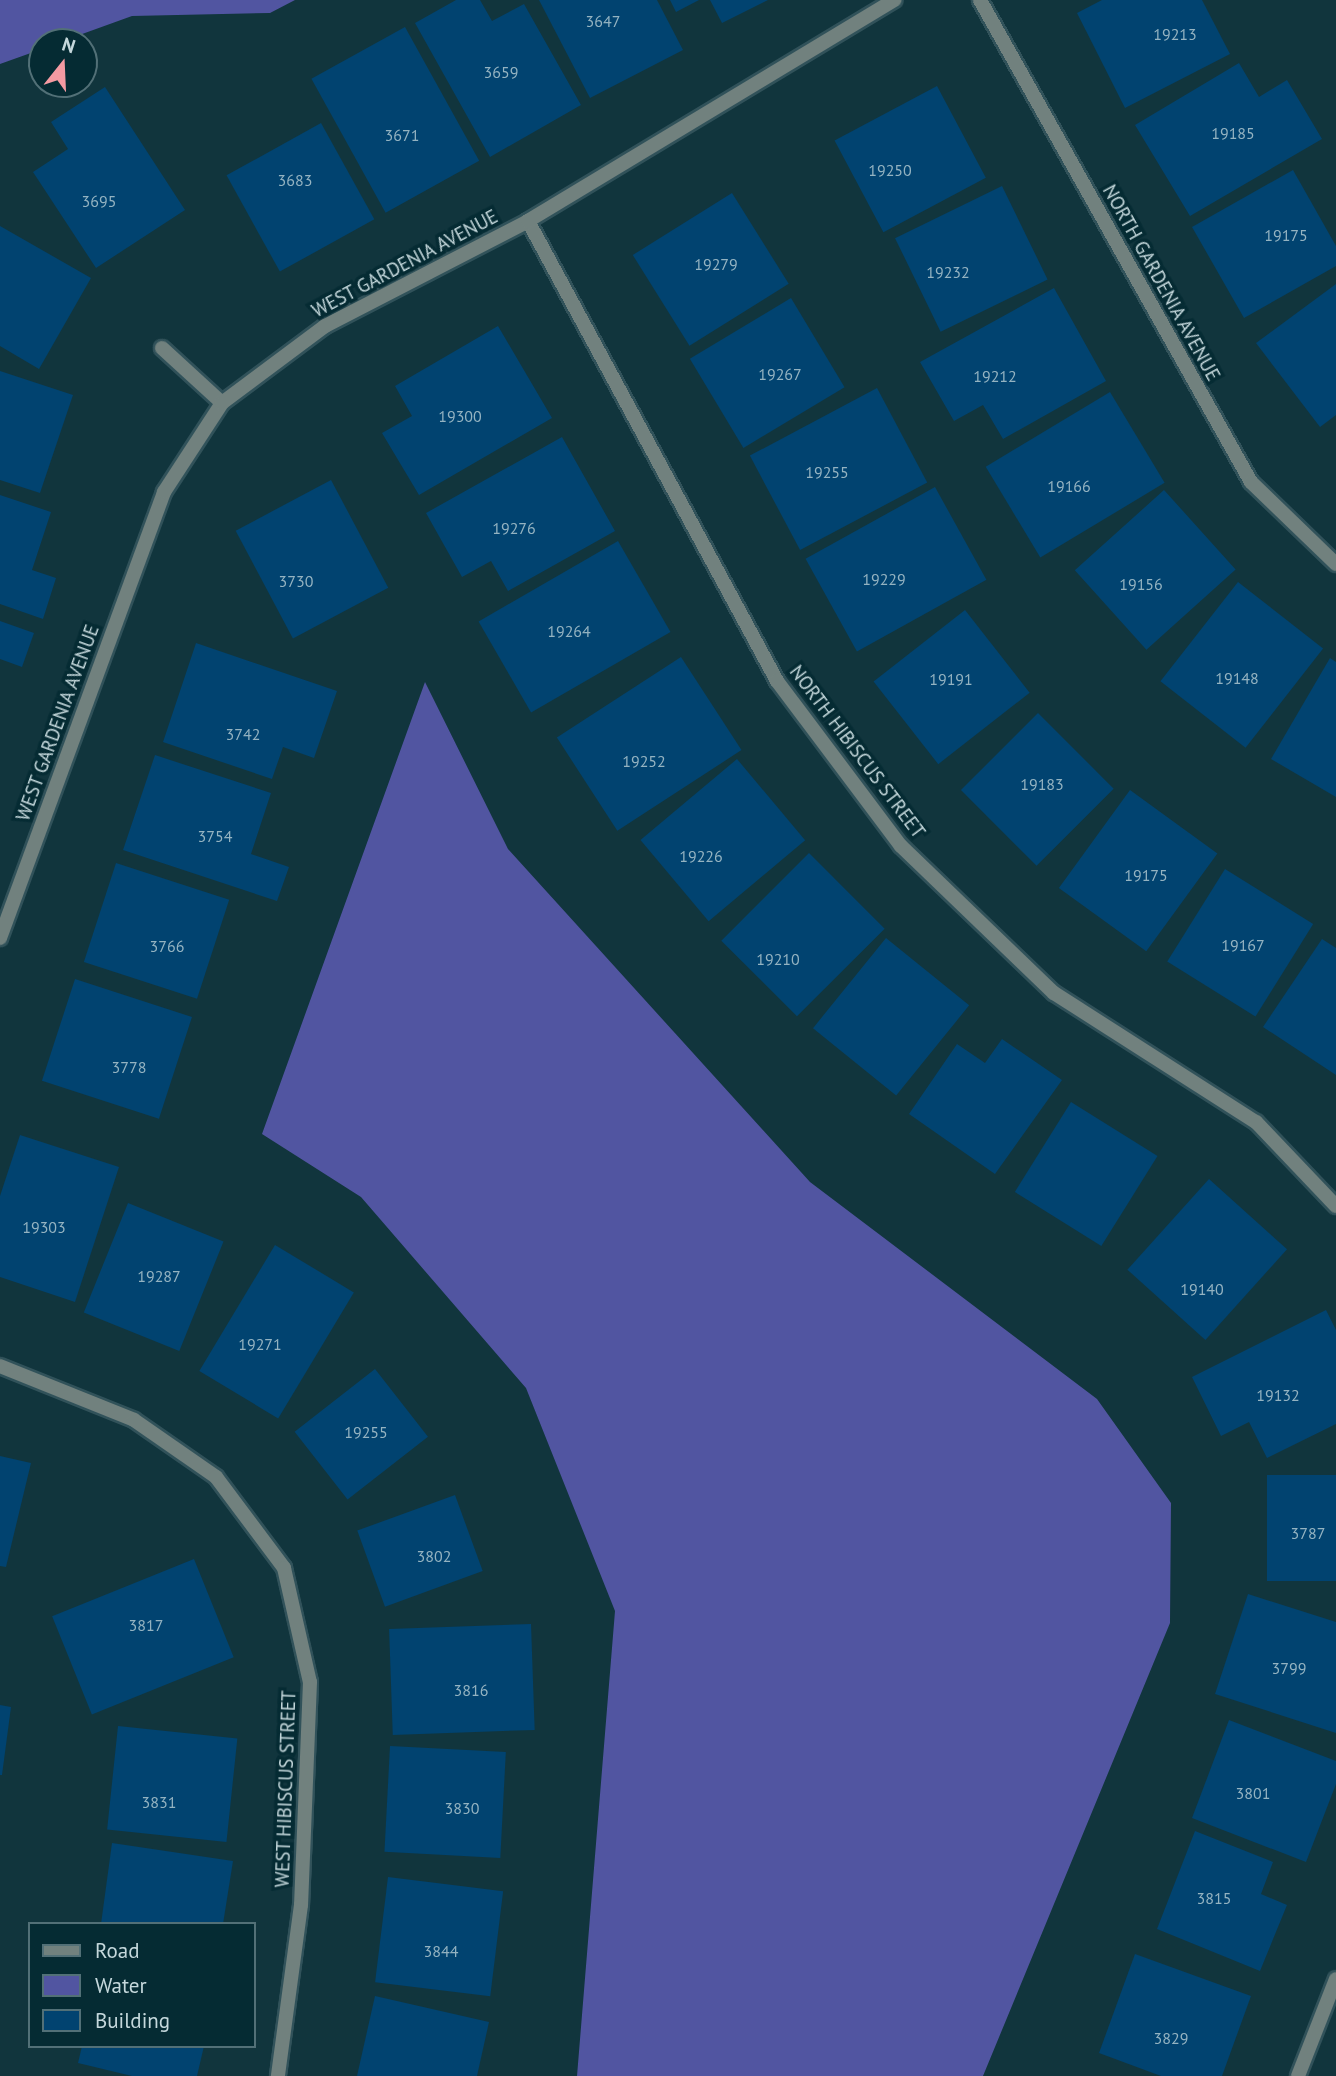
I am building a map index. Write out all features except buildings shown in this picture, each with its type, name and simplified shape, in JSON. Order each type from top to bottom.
[{"type":"street","name":"WEST GARDENIA AVENUE","points":[[0,938],[164,492],[222,403],[325,326],[528,221],[894,0]]},
{"type":"street","name":"NORTH GARDENIA AVENUE","points":[[980,0],[1251,482],[1336,564]]},
{"type":"street","name":"NORTH HIBISCUS STREET","points":[[528,221],[777,681],[901,846],[1055,993],[1256,1122],[1336,1206]]},
{"type":"street","points":[[162,348],[222,403]]},
{"type":"street","name":"WEST HIBISCUS STREET","points":[[0,1366],[134,1420],[216,1477],[284,1568],[310,1682],[301,1905],[278,2076]]},
{"type":"street","points":[[1298,2076],[1336,1979]]},
{"type":"water","points":[[0,0],[295,0],[270,13],[132,16],[98,28],[28,28],[28,54],[0,64]]},
{"type":"water","points":[[425,682],[508,849],[810,1182],[1097,1399],[1171,1503],[1170,1623],[983,2076],[577,2076],[615,1611],[526,1388],[361,1197],[262,1134]]}]
